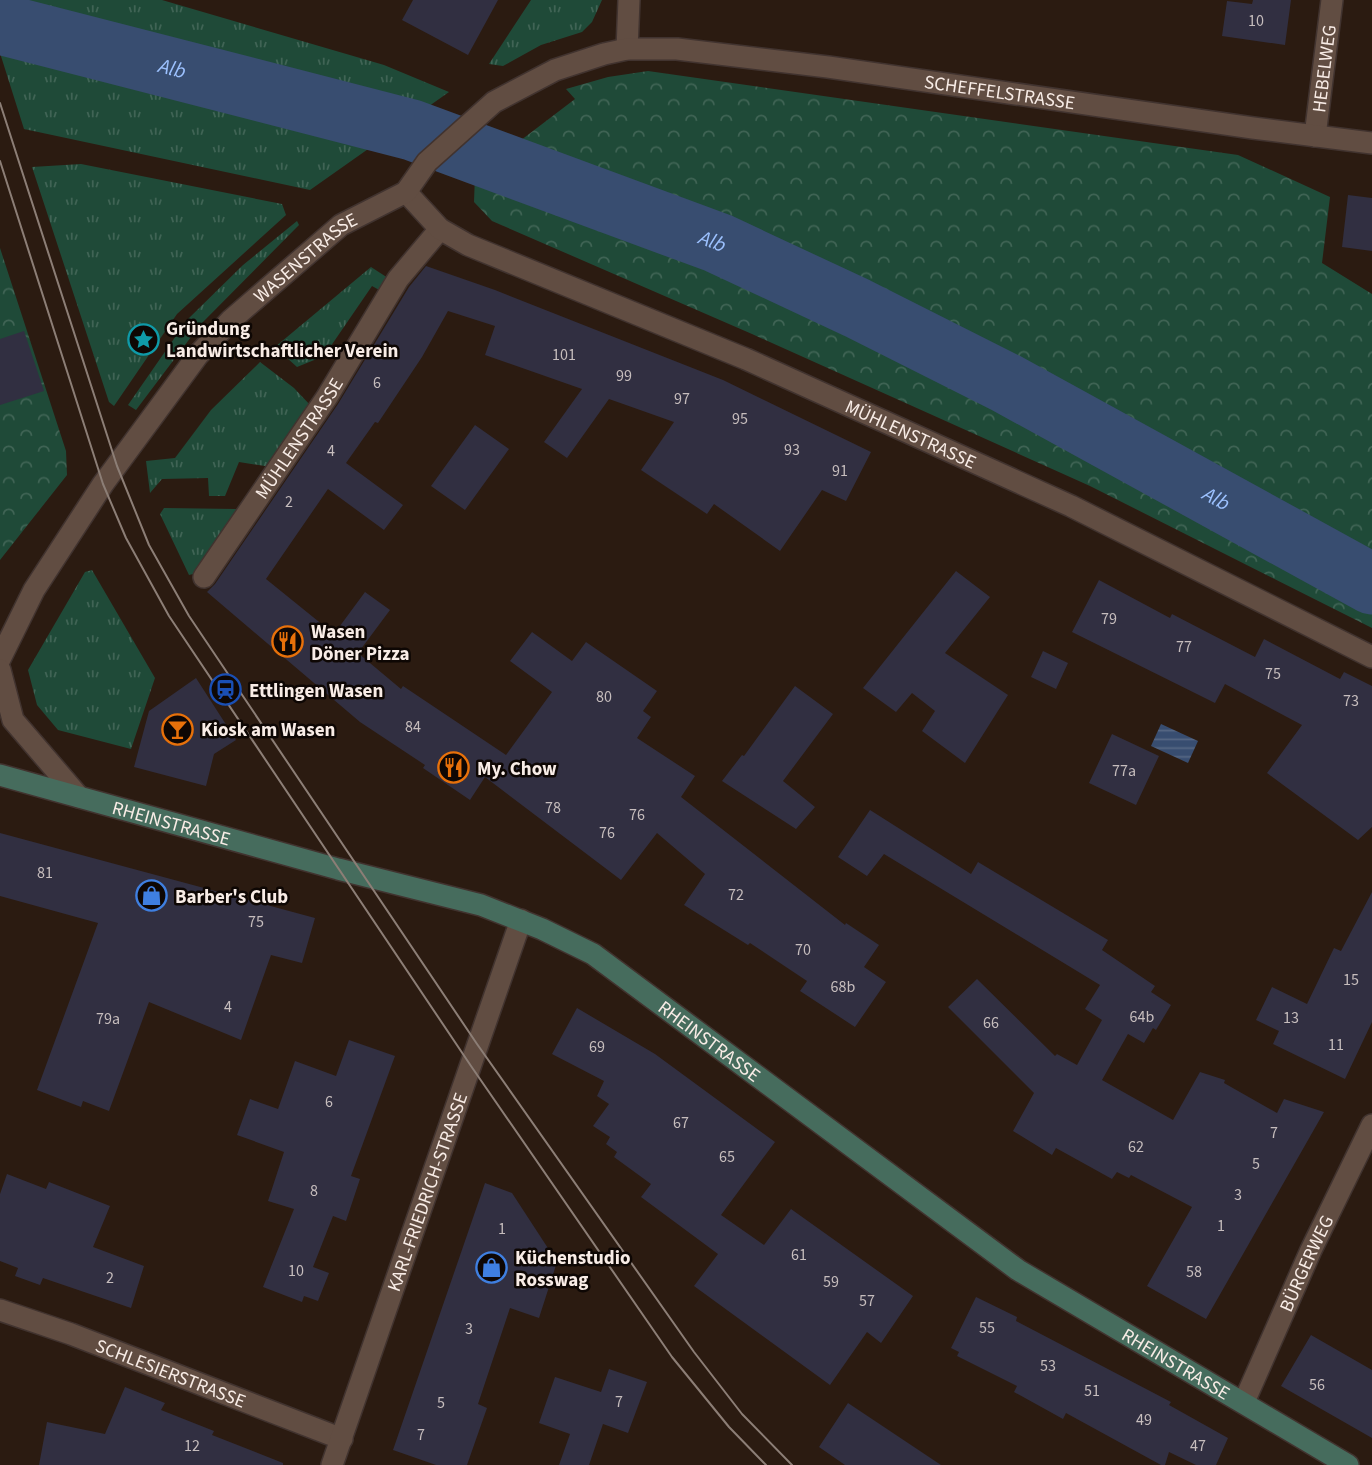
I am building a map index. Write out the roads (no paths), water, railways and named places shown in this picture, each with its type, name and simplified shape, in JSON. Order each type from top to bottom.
[{"type":"main road","name":"RHEINSTRASSE","points":[[0,775],[338,869],[481,905],[521,920],[593,954],[1018,1270],[1348,1465]]},
{"type":"street","points":[[627,49],[629,0]]},
{"type":"street","name":"HEBELWEG","points":[[1315,136],[1332,0]]},
{"type":"street","name":"WASENSTRASSE","points":[[0,659],[34,590],[103,484],[198,355],[231,320],[341,225],[406,192],[427,162],[494,102],[555,70],[627,49]]},
{"type":"street","name":"SCHEFFELSTRASSE","points":[[627,49],[677,49],[828,67],[1372,143]]},
{"type":"street","name":"MÜHLENSTRASSE","points":[[406,192],[440,229],[468,245],[746,359],[1059,500],[1372,657]]},
{"type":"street","name":"MÜHLENSTRASSE","points":[[204,577],[327,397],[398,279],[440,229]]},
{"type":"street","name":"WASENSTRASSE","points":[[0,625],[34,590]]},
{"type":"street","points":[[0,670],[13,720],[79,797]]},
{"type":"street","name":"KARL-FRIEDRICH-STRASSE","points":[[332,1465],[521,920]]},
{"type":"street","name":"BÜRGERWEG","points":[[1244,1402],[1311,1250],[1372,1125]]},
{"type":"street","name":"SCHLESIERSTRASSE","points":[[0,1310],[71,1334],[342,1439]]},
{"type":"water","points":[[1161,724],[1198,741],[1188,763],[1151,746]]},
{"type":"waterway","name":"Alb","points":[[0,24],[412,130],[718,243],[857,308],[1006,383],[1372,584]]},
{"type":"tram line","points":[[0,103],[117,466],[149,545],[189,616],[477,1044],[694,1352],[742,1414],[792,1465]]},
{"type":"tram line","points":[[0,161],[103,484],[126,538],[169,616],[471,1066],[672,1357],[729,1427],[766,1465]]},
{"type":"place","name":"Gründung Landwirtschaftlicher Verein","points":[[143,339]]},
{"type":"place","name":"Wasen Döner Pizza","points":[[288,642]]},
{"type":"place","name":"Ettlingen Wasen","points":[[226,690]]},
{"type":"place","name":"Kiosk am Wasen","points":[[178,729]]},
{"type":"place","name":"My. Chow","points":[[454,768]]},
{"type":"place","name":"Barber's Club","points":[[152,896]]},
{"type":"place","name":"Küchenstudio Rosswag","points":[[492,1268]]}]
